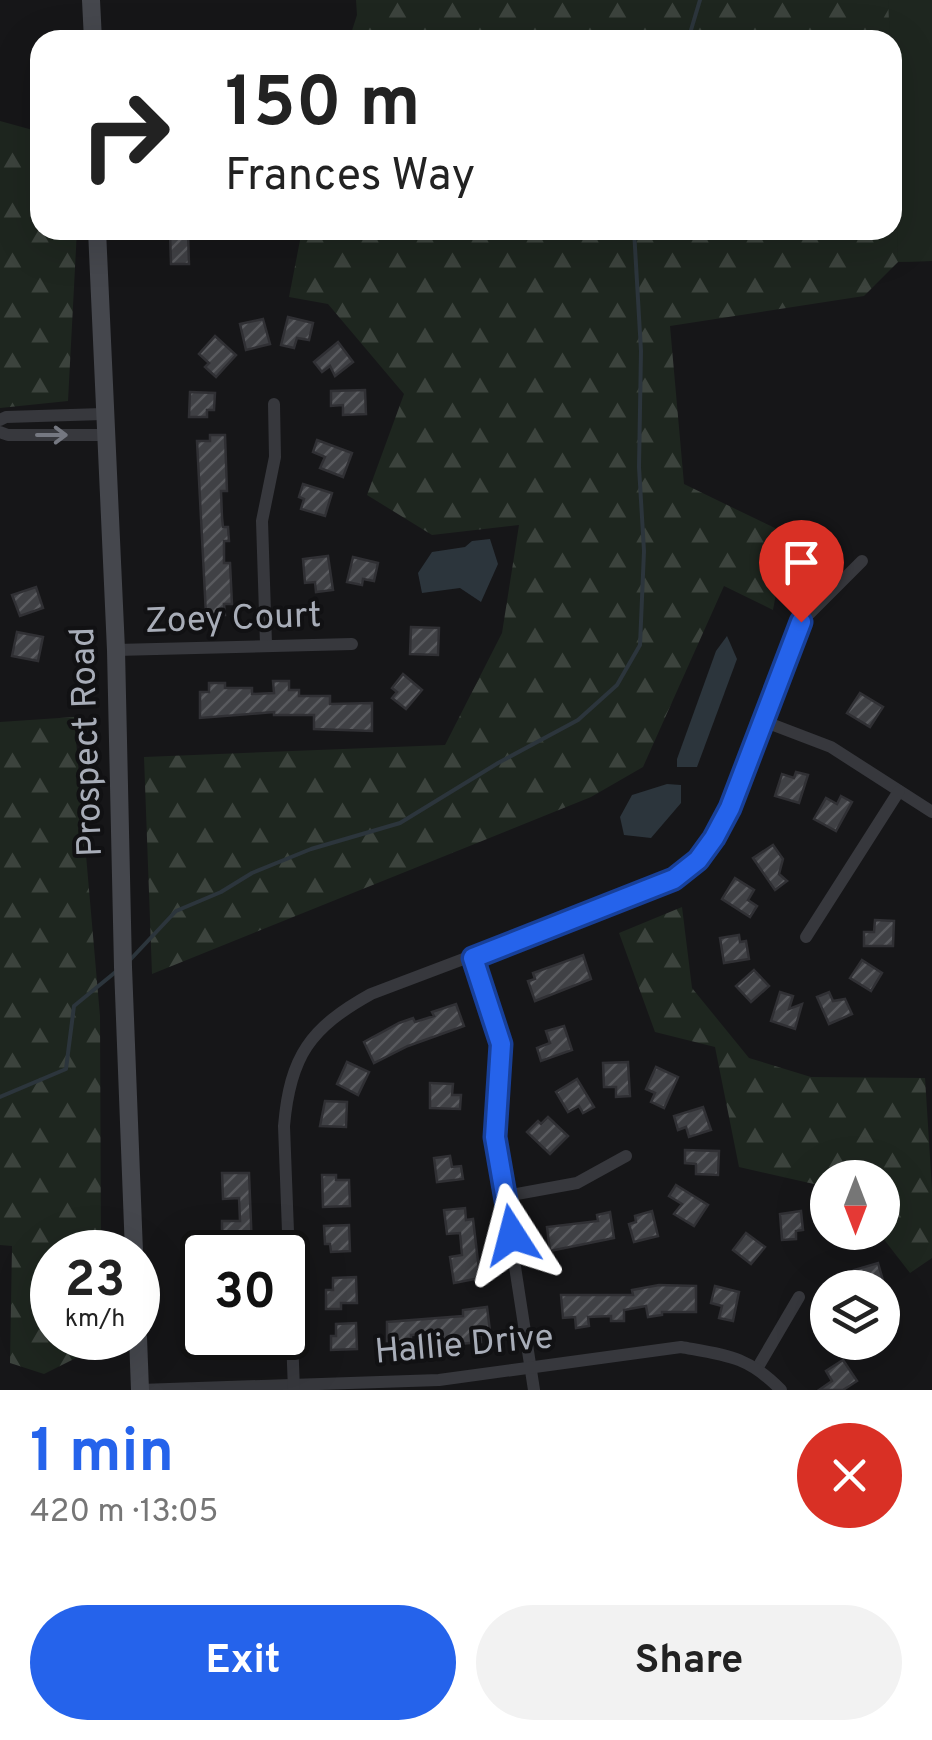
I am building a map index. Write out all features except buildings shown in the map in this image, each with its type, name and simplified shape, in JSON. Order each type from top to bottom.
[{"type":"main road","points":[[91,0],[92,30]]},
{"type":"main road","name":"Prospect Road","points":[[98,240],[116,650],[133,1230]]},
{"type":"main road","points":[[139,1360],[140,1390]]},
{"type":"street","points":[[266,644],[262,520],[275,457],[274,404]]},
{"type":"street","points":[[0,420],[103,414]]},
{"type":"street","points":[[0,432],[8,436],[104,435]]},
{"type":"street","points":[[294,1387],[284,1126],[287,1091],[299,1059],[315,1034],[337,1013],[371,994],[674,879],[698,860],[714,838],[801,622],[862,562]]},
{"type":"street","name":"Zoey Court","points":[[116,650],[352,644]]},
{"type":"street","points":[[764,721],[831,747],[932,812]]},
{"type":"street","points":[[806,937],[899,791]]},
{"type":"street","points":[[473,958],[501,1044],[495,1137],[534,1390]]},
{"type":"street","points":[[506,1196],[578,1183],[626,1156]]},
{"type":"street","points":[[758,1367],[800,1296]]},
{"type":"street","name":"Hallie Drive","points":[[140,1390],[439,1380],[681,1347],[758,1367],[781,1390]]},
{"type":"green space","points":[[356,0],[932,0],[932,261],[898,262],[864,296],[670,326],[684,484],[787,534],[773,610],[724,586],[643,767],[591,797],[152,974],[144,757],[445,745],[502,633],[519,525],[432,535],[367,495],[404,394],[328,304],[289,297],[300,240],[902,240],[902,30],[352,30]]},
{"type":"green space","points":[[888,0],[932,0],[932,261],[898,262],[897,240],[902,240],[902,30],[890,30]]},
{"type":"green space","points":[[0,121],[30,129],[30,240],[76,240],[68,401],[0,408]]},
{"type":"green space","points":[[74,717],[100,1016],[101,1230],[30,1230],[30,1360],[72,1360],[44,1374],[10,1363],[12,1246],[0,1245],[0,722]]},
{"type":"green space","points":[[682,907],[692,988],[749,1058],[811,1077],[925,1078],[932,1258],[910,1273],[892,1250],[900,1250],[900,1160],[810,1160],[810,1183],[739,1167],[715,1047],[655,1032],[619,933]]},
{"type":"shaded area","points":[[490,539],[498,564],[481,602],[460,588],[422,593],[418,573],[432,552]]},
{"type":"shaded area","points":[[727,636],[737,659],[697,767],[677,767],[716,651]]},
{"type":"shaded area","points":[[667,784],[681,785],[681,803],[651,838],[624,835],[620,817],[632,795]]},
{"type":"waterway","points":[[691,30],[700,0]]},
{"type":"waterway","points":[[129,961],[176,911],[311,849],[400,823],[578,720],[617,685],[640,645],[644,551],[639,467],[641,351],[635,240]]},
{"type":"waterway","points":[[0,1097],[66,1069],[74,1006],[118,970]]},
{"type":"route","points":[[512,1235],[495,1137],[501,1044],[473,958],[674,879],[698,860],[730,808],[801,622]]}]
